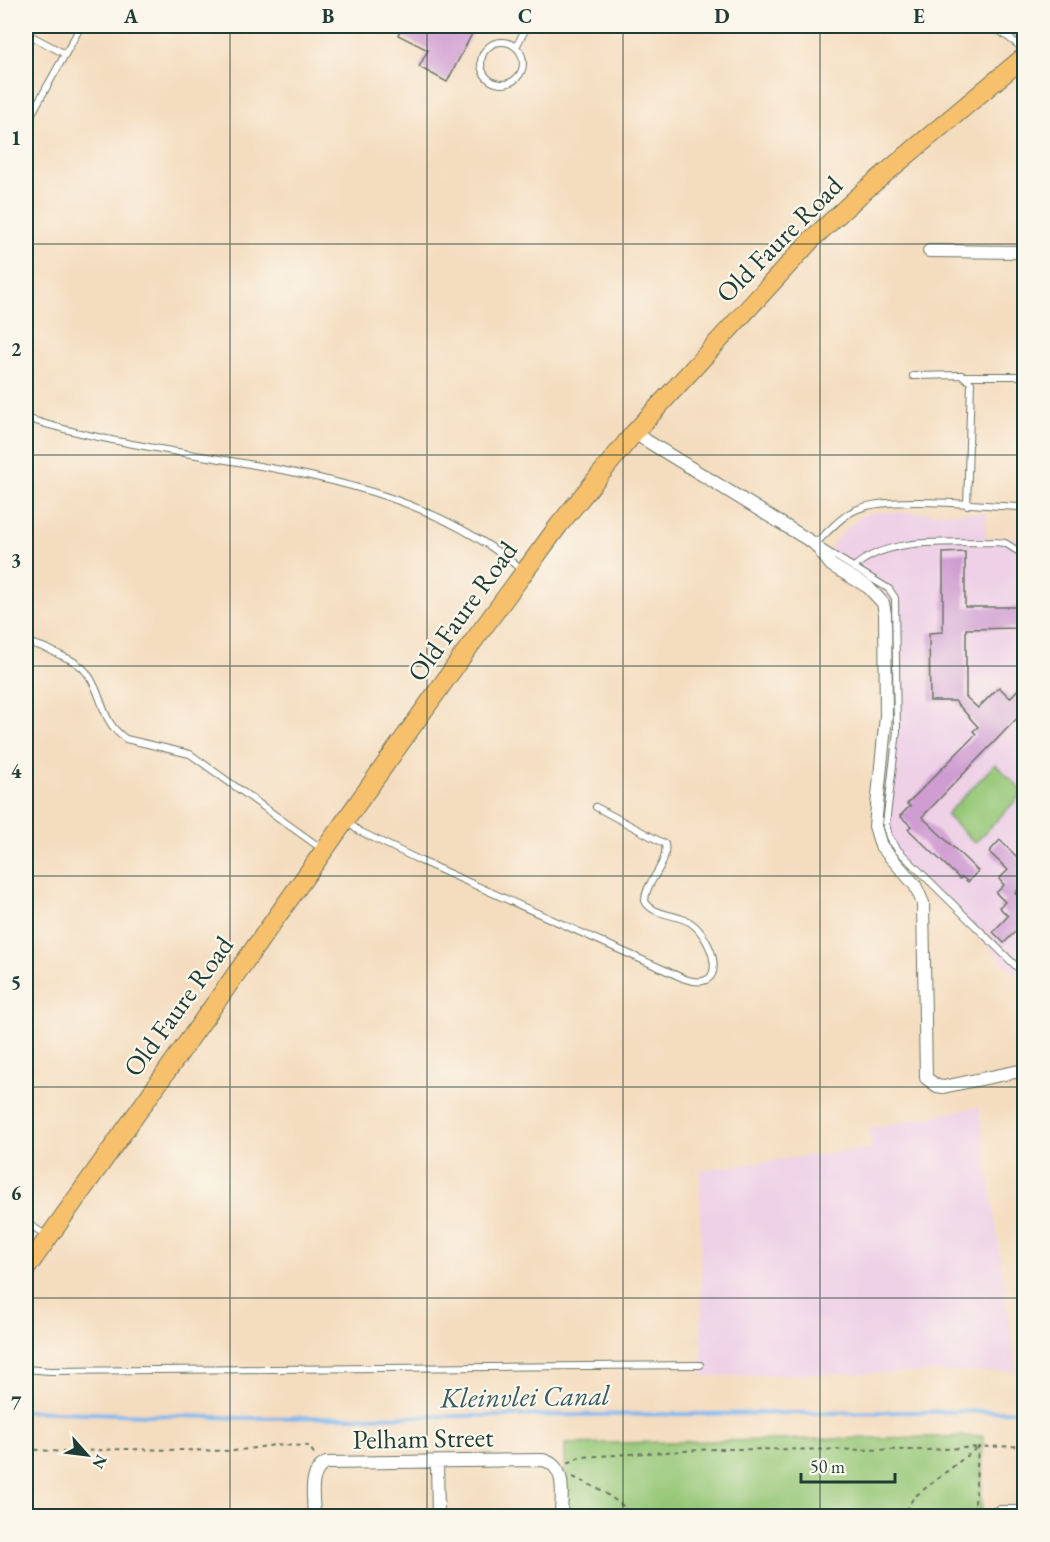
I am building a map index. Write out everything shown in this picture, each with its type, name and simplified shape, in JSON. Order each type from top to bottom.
[{"type":"main road","name":"Old Faure Road","points":[[26,1269],[323,849],[524,572],[634,433],[812,239],[863,192],[1024,57]]},
{"type":"street","points":[[929,251],[1024,252]]},
{"type":"street","points":[[634,433],[815,544],[831,565],[878,596],[885,615],[886,716],[875,826],[881,846],[915,885],[923,903],[926,1078],[937,1086],[944,1087],[1024,1070]]},
{"type":"street","name":"Pelham Street","points":[[314,1516],[315,1471],[331,1463],[543,1460],[558,1469]]},
{"type":"street","points":[[437,1462],[438,1516]]},
{"type":"street","points":[[558,1469],[561,1478],[561,1516]]},
{"type":"street","points":[[993,1515],[1024,1512]]},
{"type":"lane","points":[[26,124],[81,26]]},
{"type":"lane","points":[[516,47],[527,26]]},
{"type":"lane","points":[[993,26],[1024,49]]},
{"type":"lane","points":[[26,33],[65,54]]},
{"type":"lane","points":[[499,42],[516,47],[523,63],[516,79],[499,84],[488,79],[481,63],[488,47],[499,42]]},
{"type":"lane","points":[[913,376],[1024,376]]},
{"type":"lane","points":[[966,376],[971,383],[967,505]]},
{"type":"lane","points":[[26,418],[66,432],[253,464],[357,488],[422,507],[496,547],[524,572]]},
{"type":"lane","points":[[1024,507],[909,503],[858,508],[815,544],[889,589],[896,601],[897,731],[886,818],[889,837],[898,850],[1024,974]]},
{"type":"lane","points":[[854,567],[870,554],[898,546],[995,542],[1005,543],[1024,555]]},
{"type":"lane","points":[[26,643],[47,648],[76,663],[87,673],[104,715],[117,734],[126,739],[190,754],[323,849]]},
{"type":"lane","points":[[344,820],[359,831],[431,865],[685,979],[706,982],[713,969],[713,960],[711,950],[699,931],[684,919],[656,910],[645,901],[647,891],[664,857],[665,844],[596,807]]},
{"type":"lane","points":[[26,1222],[48,1237]]},
{"type":"lane","points":[[26,1369],[50,1371],[700,1365]]},
{"type":"path","points":[[26,1449],[64,1452],[123,1449],[234,1450],[274,1445],[309,1446],[321,1466]]},
{"type":"path","points":[[558,1469],[580,1457],[704,1450],[926,1450],[1024,1446]]},
{"type":"path","points":[[978,1447],[975,1503],[993,1515]]},
{"type":"path","points":[[904,1516],[913,1498],[978,1447]]},
{"type":"path","points":[[558,1469],[601,1490],[636,1516]]},
{"type":"shaded area","points":[[875,512],[986,513],[985,539],[1024,536],[1024,982],[896,857],[884,838],[881,813],[892,730],[890,600],[885,593],[833,560],[837,553],[830,549],[834,541],[859,517]]},
{"type":"shaded area","points":[[979,1107],[1017,1371],[702,1376],[700,1170],[872,1148],[869,1128]]},
{"type":"green space","points":[[995,764],[1024,792],[975,843],[946,815]]},
{"type":"green space","points":[[983,1436],[981,1516],[566,1516],[565,1444]]},
{"type":"building","points":[[402,26],[476,26],[447,82],[419,67],[428,50],[398,35]]},
{"type":"building","points":[[965,552],[965,607],[1020,607],[1020,628],[966,629],[966,697],[978,708],[999,687],[1010,698],[1024,683],[1024,711],[922,817],[978,871],[968,882],[962,877],[960,879],[908,829],[911,826],[900,816],[910,806],[907,804],[976,734],[973,731],[978,727],[955,701],[930,701],[929,633],[943,632],[943,553]]},
{"type":"building","points":[[1000,840],[1019,859],[1024,853],[1024,883],[1015,893],[1024,903],[1024,923],[1004,943],[993,932],[1008,916],[999,907],[1005,902],[996,893],[1004,885],[999,879],[1008,870],[989,852]]},
{"type":"waterway","name":"Kleinvlei Canal","points":[[26,1411],[242,1418],[1024,1411]]}]
